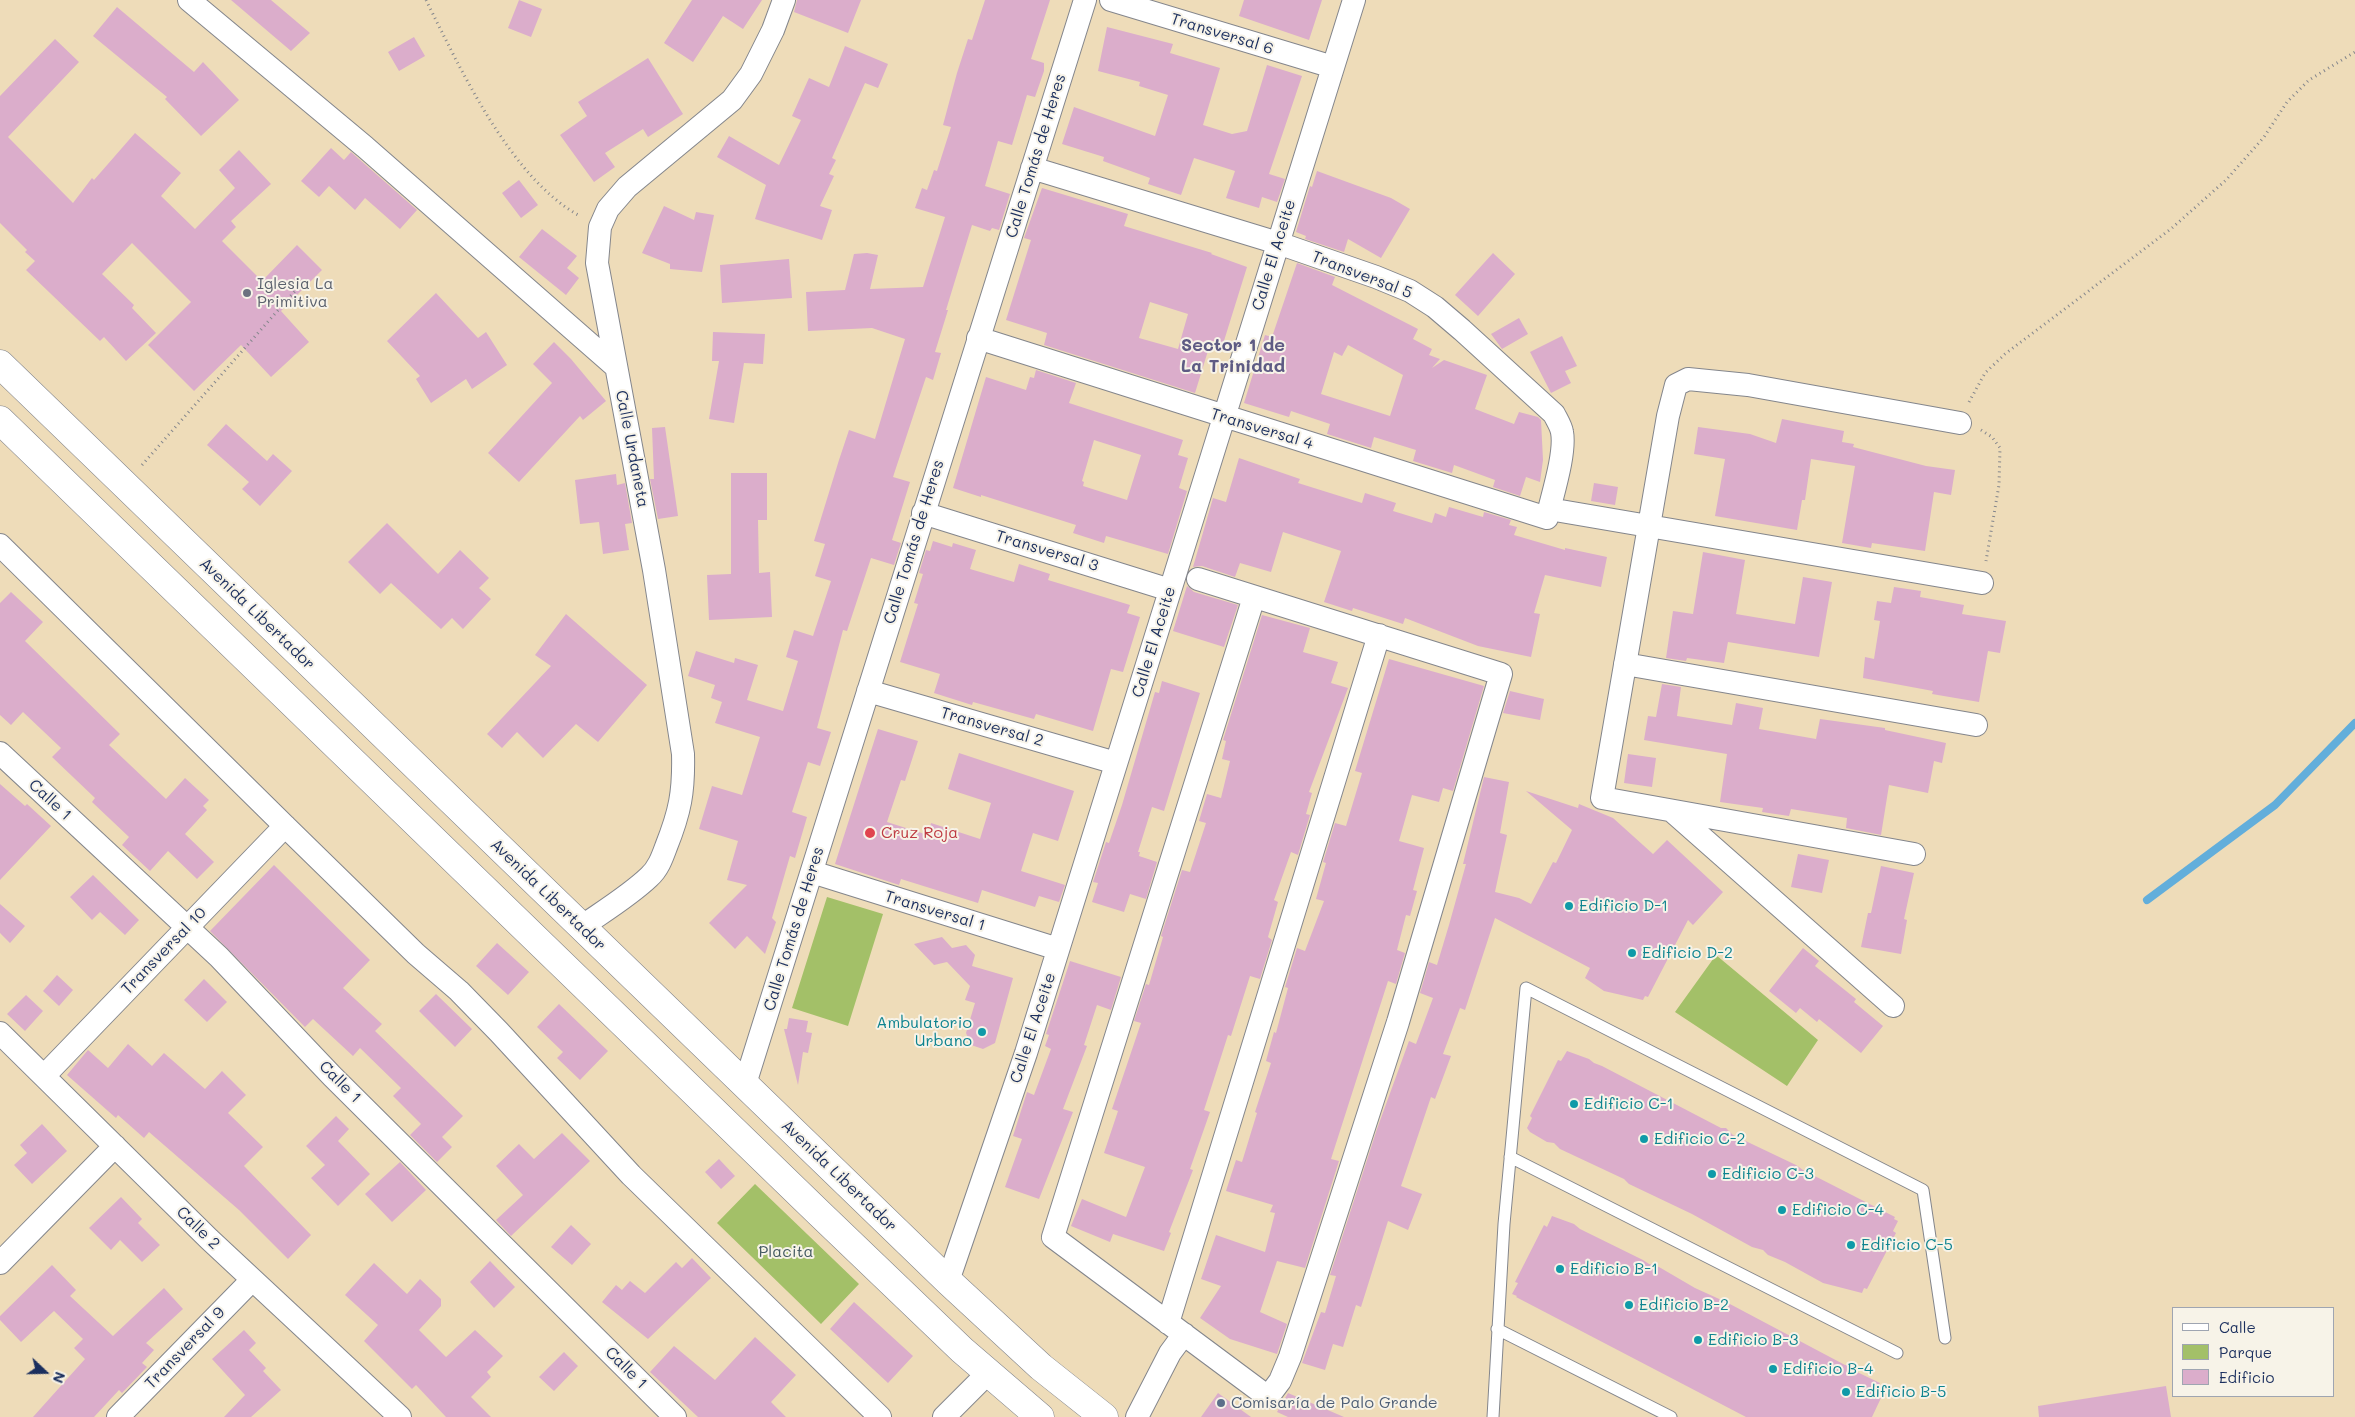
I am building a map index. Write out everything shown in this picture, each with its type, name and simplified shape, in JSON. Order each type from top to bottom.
[{"type":"main road","name":"Avenida Libertador","points":[[0,364],[948,1281],[1041,1367],[1104,1417]]},
{"type":"main road","points":[[0,420],[819,1213],[988,1372],[1040,1417]]},
{"type":"street","points":[[189,0],[380,160],[616,367]]},
{"type":"street","name":"Calle Urdaneta","points":[[581,927],[651,876],[659,864],[676,822],[681,803],[683,783],[683,754],[657,589],[597,263],[600,227],[608,209],[627,187],[732,100],[751,74],[773,30],[784,0]]},
{"type":"street","name":"Calle Tomás de Heres","points":[[744,1084],[1085,0]]},
{"type":"street","name":"Transversal 6","points":[[1111,0],[1333,67]]},
{"type":"street","name":"Calle El Aceite","points":[[948,1281],[1026,1054],[1354,0]]},
{"type":"street","name":"Transversal 5","points":[[1032,168],[1278,243],[1376,276],[1410,292],[1435,308],[1462,330],[1554,414],[1560,425],[1563,440],[1548,513]]},
{"type":"street","name":"Transversal 4","points":[[978,338],[1224,418],[1548,513],[1649,526],[1982,583]]},
{"type":"street","points":[[1914,854],[1602,798],[1672,397],[1676,385],[1688,379],[1748,385],[1960,423]]},
{"type":"street","name":"Transversal 3","points":[[924,512],[1170,590]]},
{"type":"street","points":[[0,545],[416,954],[472,1004],[631,1175],[880,1417]]},
{"type":"street","points":[[1198,579],[1501,674],[1398,1022],[1290,1357],[1280,1381],[1268,1397],[1053,1237],[1254,597]]},
{"type":"street","points":[[1137,1417],[1170,1353],[1379,636]]},
{"type":"street","points":[[1625,664],[1976,725]]},
{"type":"street","name":"Transversal 2","points":[[868,691],[1116,764]]},
{"type":"street","name":"Calle 1","points":[[0,753],[219,957],[332,1076],[383,1124],[675,1417]]},
{"type":"street","points":[[1672,810],[1893,1006]]},
{"type":"street","name":"Transversal 10","points":[[44,1076],[285,826]]},
{"type":"street","name":"Transversal 1","points":[[812,872],[1058,949]]},
{"type":"street","name":"Calle 2","points":[[0,1033],[252,1280],[400,1417]]},
{"type":"street","points":[[0,1263],[115,1146]]},
{"type":"street","name":"Transversal 9","points":[[118,1417],[252,1280]]},
{"type":"street","points":[[944,1417],[988,1372]]},
{"type":"lane","points":[[1493,1417],[1497,1329],[1510,1157],[1526,988],[1923,1190],[1945,1338]]},
{"type":"lane","points":[[1510,1157],[1897,1353]]},
{"type":"lane","points":[[1497,1329],[1672,1417]]},
{"type":"path","points":[[426,0],[465,80],[511,150],[546,193],[565,208],[600,227]]},
{"type":"path","points":[[1982,583],[2000,485],[2000,448],[1992,437],[1979,429],[1960,423],[1972,394],[1986,373],[2004,354],[2172,228],[2226,180],[2264,138],[2287,102],[2309,80],[2355,52]]},
{"type":"path","points":[[124,485],[295,291]]},
{"type":"green space","points":[[827,897],[883,914],[848,1026],[792,1008]]},
{"type":"green space","points":[[1716,955],[1818,1040],[1787,1086],[1675,1012]]},
{"type":"green space","name":"Placita","points":[[755,1184],[859,1284],[821,1324],[717,1223]]},
{"type":"building","points":[[231,0],[271,0],[310,33],[291,51]]},
{"type":"building","points":[[519,0],[542,9],[531,37],[508,28]]},
{"type":"building","points":[[692,0],[762,0],[743,29],[723,16],[693,62],[664,43]]},
{"type":"building","points":[[797,0],[861,0],[848,33],[794,12]]},
{"type":"building","points":[[985,0],[1050,0],[1031,59],[1044,63],[1044,71],[1035,97],[1027,95],[1012,145],[998,141],[985,186],[1010,194],[999,230],[992,228],[990,231],[972,225],[935,352],[941,353],[933,380],[926,377],[893,477],[910,482],[892,540],[901,543],[894,565],[871,558],[847,631],[843,630],[817,728],[831,732],[820,766],[808,762],[792,812],[807,817],[795,858],[790,856],[772,918],[776,922],[765,954],[747,936],[735,949],[709,923],[747,885],[727,880],[738,841],[699,829],[712,786],[742,795],[760,737],[715,723],[722,702],[711,698],[715,685],[688,676],[696,651],[734,663],[735,658],[758,665],[747,700],[783,711],[798,661],[786,657],[794,630],[813,636],[831,581],[815,576],[825,544],[814,541],[839,460],[849,430],[875,439],[905,339],[872,328],[808,331],[806,292],[845,290],[854,254],[867,253],[878,255],[870,289],[923,287],[945,217],[915,208],[922,188],[927,190],[934,170],[937,171],[951,127],[943,125],[957,73],[968,39],[972,40]]},
{"type":"building","points":[[1244,0],[1322,0],[1309,40],[1239,16]]},
{"type":"building","points":[[117,7],[194,72],[203,62],[239,100],[201,136],[165,99],[167,97],[93,36]]},
{"type":"building","points":[[1107,27],[1173,44],[1170,53],[1220,68],[1203,125],[1232,134],[1247,131],[1267,65],[1302,76],[1269,174],[1285,179],[1277,202],[1262,197],[1259,208],[1226,198],[1235,171],[1194,158],[1181,195],[1148,184],[1150,178],[1103,161],[1104,157],[1062,144],[1074,107],[1155,136],[1168,95],[1139,86],[1140,82],[1098,71]]},
{"type":"building","points":[[414,37],[425,56],[399,71],[388,52]]},
{"type":"building","points":[[55,39],[79,62],[8,137],[73,203],[92,178],[94,180],[135,133],[181,173],[161,196],[195,229],[235,188],[219,170],[239,150],[271,184],[231,221],[236,227],[222,241],[262,281],[297,245],[322,270],[281,311],[309,342],[271,377],[241,345],[194,391],[148,345],[191,302],[132,243],[102,274],[134,305],[132,308],[156,333],[126,361],[104,337],[100,341],[26,270],[35,261],[25,252],[27,250],[0,223],[0,96]]},
{"type":"building","points":[[845,46],[888,64],[878,88],[865,83],[832,158],[836,160],[829,174],[834,176],[820,206],[832,210],[822,240],[755,219],[766,185],[717,157],[729,136],[779,165],[801,120],[792,116],[809,78],[829,87]]},
{"type":"building","points":[[648,58],[683,114],[648,137],[643,129],[605,153],[615,167],[594,182],[560,135],[587,116],[578,102]]},
{"type":"building","points":[[331,148],[344,160],[351,152],[417,210],[400,229],[365,198],[355,210],[329,186],[319,197],[301,181]]},
{"type":"building","points":[[1317,171],[1391,198],[1410,209],[1381,258],[1348,239],[1344,252],[1305,239],[1306,236],[1296,232],[1310,186],[1312,187]]},
{"type":"building","points":[[519,180],[538,205],[521,218],[502,193]]},
{"type":"building","points":[[1042,188],[1128,214],[1124,226],[1212,253],[1247,267],[1223,344],[1211,341],[1195,393],[1044,345],[1047,333],[1006,320],[1031,240],[1024,238]],"holes":[[[1150,302],[1188,314],[1178,349],[1139,338]]]},
{"type":"building","points":[[664,206],[694,220],[696,212],[714,215],[702,272],[670,269],[670,264],[642,253]]},
{"type":"building","points":[[542,229],[577,256],[567,268],[579,278],[566,295],[519,257]]},
{"type":"building","points":[[1493,253],[1515,274],[1478,316],[1455,295]]},
{"type":"building","points":[[789,259],[792,298],[722,303],[720,265]]},
{"type":"building","points":[[1297,263],[1335,277],[1332,285],[1418,329],[1413,339],[1432,349],[1429,355],[1440,359],[1432,368],[1444,360],[1487,375],[1475,409],[1514,424],[1519,412],[1538,417],[1541,420],[1543,460],[1540,482],[1526,477],[1520,496],[1493,487],[1495,480],[1454,465],[1452,473],[1413,461],[1416,450],[1374,437],[1371,448],[1327,434],[1330,424],[1291,411],[1289,417],[1244,403],[1265,335],[1272,337]],"holes":[[[1348,345],[1403,375],[1390,416],[1321,394],[1334,352],[1342,356]]]},
{"type":"building","points":[[436,293],[478,338],[486,332],[507,365],[472,389],[466,379],[431,403],[416,379],[420,376],[387,341]]},
{"type":"building","points":[[1519,318],[1528,334],[1502,349],[1491,334]]},
{"type":"building","points":[[713,332],[765,334],[763,364],[744,363],[734,423],[709,419],[719,361],[712,361]]},
{"type":"building","points":[[1562,336],[1577,366],[1565,371],[1571,383],[1551,393],[1530,352]]},
{"type":"building","points":[[554,342],[571,359],[606,401],[583,420],[580,416],[519,482],[488,453],[552,383],[533,364]]},
{"type":"building","points":[[1036,370],[1076,383],[1069,403],[1183,440],[1178,455],[1188,458],[1179,488],[1187,491],[1168,554],[1106,536],[1104,543],[1073,533],[1076,525],[953,488],[986,377],[1026,390],[1030,377],[1034,378]],"holes":[[[1094,440],[1141,455],[1127,500],[1083,486],[1084,482],[1082,481]]]},
{"type":"building","points":[[1782,419],[1844,431],[1842,442],[1854,444],[1853,447],[1926,466],[1955,470],[1951,495],[1934,492],[1925,551],[1872,543],[1871,548],[1842,543],[1855,466],[1811,459],[1805,500],[1802,500],[1797,530],[1715,516],[1725,459],[1694,454],[1698,427],[1750,434],[1776,443]]},
{"type":"building","points":[[226,424],[267,461],[273,454],[292,471],[260,506],[242,489],[249,482],[207,445]]},
{"type":"building","points":[[665,427],[678,516],[658,519],[650,479],[654,479],[652,428]]},
{"type":"building","points":[[1239,458],[1300,479],[1298,483],[1362,503],[1365,493],[1396,503],[1393,511],[1432,523],[1435,513],[1446,517],[1449,507],[1483,517],[1484,512],[1511,520],[1509,525],[1517,527],[1514,535],[1565,550],[1565,548],[1607,557],[1601,587],[1545,575],[1534,613],[1540,614],[1531,657],[1478,646],[1405,618],[1403,624],[1353,608],[1352,611],[1324,602],[1341,551],[1283,532],[1271,572],[1240,563],[1235,577],[1202,566],[1193,567],[1213,498],[1226,502]]},
{"type":"building","points":[[731,473],[767,473],[767,520],[758,520],[759,573],[770,572],[772,617],[709,620],[707,575],[731,574]]},
{"type":"building","points":[[616,474],[617,485],[625,483],[632,523],[625,524],[629,550],[603,554],[599,522],[580,524],[575,480]]},
{"type":"building","points":[[1594,483],[1618,487],[1615,505],[1591,501]]},
{"type":"building","points":[[387,523],[438,574],[460,550],[489,578],[479,588],[491,599],[463,629],[452,618],[441,629],[391,583],[380,594],[348,562]]},
{"type":"building","points":[[933,541],[952,547],[953,543],[976,550],[970,569],[1014,582],[1019,564],[1050,574],[1048,580],[1130,605],[1127,613],[1140,617],[1123,672],[1111,669],[1093,731],[1036,714],[1034,719],[973,702],[972,705],[934,693],[940,674],[900,662],[918,604],[914,603],[923,574],[919,573],[926,550],[930,551]]},
{"type":"building","points":[[1703,552],[1745,560],[1736,614],[1795,624],[1803,577],[1832,582],[1819,657],[1728,642],[1724,663],[1687,658],[1686,661],[1666,658],[1673,611],[1693,614]]},
{"type":"building","points":[[1187,586],[1194,592],[1238,605],[1224,647],[1173,631]]},
{"type":"building","points":[[1894,587],[1921,591],[1920,597],[1964,605],[1962,614],[2006,621],[2000,653],[1988,651],[1979,702],[1932,694],[1933,691],[1863,678],[1865,657],[1874,659],[1880,621],[1874,620],[1877,601],[1891,603]]},
{"type":"building","points":[[11,592],[43,622],[25,641],[120,734],[109,745],[166,799],[185,778],[209,800],[203,806],[207,810],[185,834],[214,862],[197,879],[168,851],[150,871],[122,845],[129,837],[92,802],[95,798],[52,757],[61,748],[23,712],[11,725],[0,715],[0,603]]},
{"type":"building","points":[[566,614],[647,685],[598,742],[576,724],[543,758],[517,732],[502,748],[487,734],[551,666],[535,655]]},
{"type":"building","points":[[1262,615],[1310,628],[1303,652],[1338,662],[1331,683],[1348,688],[1309,792],[1312,793],[1306,814],[1310,815],[1298,855],[1291,852],[1274,900],[1278,902],[1268,937],[1272,940],[1260,979],[1250,976],[1231,1036],[1228,1035],[1204,1110],[1210,1112],[1190,1169],[1193,1170],[1169,1232],[1171,1233],[1164,1251],[1113,1234],[1110,1242],[1071,1226],[1082,1199],[1126,1217],[1145,1167],[1104,1153],[1118,1111],[1112,1109],[1141,1023],[1134,1021],[1146,984],[1149,985],[1163,937],[1161,936],[1182,870],[1190,872],[1206,823],[1199,821],[1207,794],[1221,798],[1230,761],[1222,759],[1226,741],[1223,740]]},
{"type":"building","points":[[1389,659],[1484,686],[1453,791],[1443,788],[1439,802],[1412,795],[1399,841],[1424,848],[1413,890],[1417,891],[1410,916],[1406,915],[1397,950],[1405,953],[1396,984],[1388,981],[1331,1159],[1339,1161],[1305,1268],[1277,1261],[1260,1312],[1287,1324],[1277,1354],[1230,1339],[1200,1318],[1221,1286],[1201,1279],[1216,1235],[1265,1252],[1275,1213],[1270,1212],[1273,1205],[1226,1191],[1236,1160],[1242,1162],[1257,1113],[1255,1112],[1271,1063],[1266,1061],[1274,1032],[1276,1033],[1288,988],[1285,987],[1297,948],[1305,951],[1324,901],[1316,899],[1326,863],[1323,862],[1335,823],[1346,826],[1362,773],[1355,771]]},
{"type":"building","points":[[1162,681],[1200,693],[1164,811],[1152,807],[1138,852],[1140,852],[1139,856],[1157,862],[1146,899],[1130,894],[1124,912],[1092,902],[1098,883],[1093,882],[1106,842],[1109,843],[1122,805],[1155,692],[1159,693]]},
{"type":"building","points":[[1662,684],[1681,687],[1677,716],[1732,725],[1736,703],[1763,708],[1759,729],[1816,739],[1820,719],[1885,728],[1885,730],[1946,743],[1942,763],[1934,761],[1928,793],[1889,785],[1881,835],[1846,828],[1847,818],[1791,809],[1789,816],[1762,812],[1763,808],[1720,802],[1727,754],[1644,740],[1648,716],[1656,717]]},
{"type":"building","points":[[1510,691],[1544,699],[1540,720],[1503,713]]},
{"type":"building","points":[[878,729],[918,741],[905,781],[901,780],[887,822],[928,835],[931,823],[980,839],[991,803],[948,789],[959,753],[1074,791],[1058,841],[1033,833],[1021,871],[1065,885],[1059,902],[1039,896],[1035,907],[982,890],[978,903],[901,879],[899,885],[835,864]]},
{"type":"building","points":[[1628,754],[1656,758],[1652,787],[1624,783]]},
{"type":"building","points":[[1484,777],[1509,782],[1500,833],[1507,835],[1495,892],[1519,898],[1531,904],[1553,862],[1556,863],[1572,830],[1526,791],[1578,808],[1579,804],[1613,818],[1653,854],[1667,840],[1723,892],[1693,925],[1688,920],[1648,997],[1645,996],[1643,1000],[1604,991],[1585,978],[1590,968],[1495,918],[1465,1010],[1460,1008],[1443,1054],[1451,1056],[1435,1099],[1431,1097],[1401,1186],[1422,1194],[1408,1230],[1388,1221],[1361,1307],[1356,1305],[1343,1347],[1333,1344],[1325,1370],[1302,1363],[1321,1312],[1325,1313],[1336,1276],[1330,1275],[1377,1129],[1409,1041],[1416,1044],[1433,998],[1420,993],[1429,962],[1437,965],[1449,925],[1466,864],[1463,864]]},
{"type":"building","points":[[0,784],[25,806],[27,804],[51,826],[0,880]]},
{"type":"building","points":[[1798,854],[1829,860],[1822,893],[1791,887]]},
{"type":"building","points":[[274,865],[370,960],[343,988],[382,1024],[375,1031],[463,1116],[442,1137],[452,1147],[437,1162],[410,1135],[421,1124],[393,1096],[401,1088],[360,1048],[353,1056],[313,1019],[305,1027],[210,931]]},
{"type":"building","points":[[1881,866],[1914,873],[1904,919],[1907,920],[1901,954],[1861,947],[1868,913],[1871,913]]},
{"type":"building","points":[[93,875],[139,920],[125,935],[100,912],[92,920],[70,897]]},
{"type":"building","points":[[0,904],[25,926],[10,943],[0,933]]},
{"type":"building","points":[[942,937],[952,948],[966,945],[975,955],[972,966],[1013,978],[995,1043],[983,1049],[971,1045],[966,1033],[975,1003],[965,1000],[970,986],[947,962],[934,965],[914,944]]},
{"type":"building","points":[[497,943],[529,972],[508,995],[476,966]]},
{"type":"building","points":[[1803,948],[1819,961],[1815,966],[1856,999],[1854,1002],[1883,1026],[1861,1053],[1819,1019],[1817,1022],[1800,1008],[1796,1013],[1769,991]]},
{"type":"building","points":[[1070,961],[1121,977],[1111,1010],[1097,1005],[1084,1045],[1087,1046],[1063,1109],[1073,1112],[1039,1199],[1005,1187],[1022,1139],[1013,1136],[1027,1092],[1034,1095],[1051,1049],[1045,1046],[1049,1035],[1046,1034]]},
{"type":"building","points":[[57,975],[73,990],[59,1006],[43,991]]},
{"type":"building","points":[[204,979],[227,1002],[207,1022],[184,1000]]},
{"type":"building","points":[[436,994],[472,1029],[455,1047],[419,1011]]},
{"type":"building","points":[[26,995],[43,1011],[25,1031],[7,1014]]},
{"type":"building","points":[[559,1004],[608,1051],[580,1080],[557,1058],[563,1052],[537,1027]]},
{"type":"building","points":[[789,1018],[808,1021],[806,1032],[812,1033],[808,1053],[803,1052],[798,1085],[784,1029],[787,1029]]},
{"type":"building","points":[[128,1044],[152,1066],[164,1053],[205,1089],[222,1071],[246,1095],[228,1113],[263,1147],[244,1166],[311,1235],[288,1259],[239,1210],[149,1132],[144,1138],[118,1115],[116,1118],[67,1075],[88,1050],[108,1068]]},
{"type":"building","points":[[1567,1051],[1589,1059],[1721,1128],[1726,1128],[1733,1135],[1796,1165],[1895,1217],[1894,1219],[1898,1221],[1893,1231],[1896,1233],[1867,1289],[1864,1288],[1862,1293],[1823,1283],[1768,1255],[1763,1250],[1752,1247],[1692,1214],[1629,1184],[1624,1179],[1560,1149],[1554,1143],[1547,1142],[1530,1132],[1527,1128],[1532,1118],[1530,1116],[1558,1060],[1561,1061]]},
{"type":"building","points":[[336,1116],[349,1129],[338,1141],[370,1174],[338,1206],[311,1178],[325,1165],[306,1146]]},
{"type":"building","points":[[42,1124],[67,1151],[32,1184],[14,1165],[27,1153],[20,1145]]},
{"type":"building","points":[[562,1133],[590,1161],[511,1236],[496,1220],[523,1195],[496,1166],[519,1144],[534,1159]]},
{"type":"building","points":[[719,1159],[735,1176],[721,1189],[705,1172]]},
{"type":"building","points":[[400,1162],[426,1190],[392,1222],[365,1194]]},
{"type":"building","points":[[121,1197],[142,1219],[138,1223],[160,1245],[142,1262],[120,1240],[111,1250],[89,1228]]},
{"type":"building","points":[[1552,1216],[1574,1224],[1580,1229],[1649,1264],[1659,1267],[1695,1288],[1728,1303],[1845,1365],[1849,1365],[1857,1372],[1880,1383],[1879,1385],[1883,1387],[1878,1397],[1881,1398],[1872,1417],[1746,1417],[1516,1297],[1512,1294],[1518,1283],[1515,1282],[1544,1225],[1547,1227]]},
{"type":"building","points":[[571,1225],[591,1244],[572,1265],[551,1247]]},
{"type":"building","points":[[692,1258],[711,1278],[648,1339],[602,1302],[616,1285],[622,1290],[630,1281],[645,1293],[676,1262],[682,1268]]},
{"type":"building","points":[[490,1261],[515,1287],[494,1308],[470,1282]]},
{"type":"building","points":[[374,1263],[407,1294],[420,1279],[441,1299],[441,1306],[419,1330],[446,1357],[475,1330],[503,1356],[487,1372],[491,1377],[471,1397],[491,1417],[446,1417],[416,1385],[412,1389],[364,1341],[378,1325],[345,1295]]},
{"type":"building","points":[[52,1265],[76,1290],[70,1296],[113,1336],[164,1288],[183,1309],[146,1343],[154,1350],[142,1363],[147,1367],[122,1393],[119,1390],[94,1417],[33,1417],[85,1359],[74,1348],[83,1339],[54,1311],[21,1342],[0,1320],[0,1316]]},
{"type":"building","points":[[854,1302],[913,1356],[888,1383],[830,1329]]},
{"type":"building","points":[[244,1330],[256,1343],[249,1350],[266,1368],[263,1371],[281,1390],[251,1417],[224,1417],[245,1395],[212,1359]]},
{"type":"building","points":[[755,1337],[796,1375],[771,1402],[786,1417],[698,1417],[650,1372],[674,1346],[715,1380]]},
{"type":"building","points":[[564,1352],[578,1366],[554,1391],[539,1377]]},
{"type":"building","points":[[2166,1386],[2171,1417],[2039,1417],[2038,1406]]},
{"type":"building","name":"Comisaría de Palo Grande","points":[[1218,1393],[1251,1417],[1201,1417]]},
{"type":"building","points":[[1288,1393],[1344,1417],[1288,1417],[1277,1412]]},
{"type":"waterway","points":[[2147,900],[2275,805],[2355,723]]},
{"type":"place","name":"Iglesia La Primitiva","points":[[247,293]]},
{"type":"place","name":"Cruz Roja","points":[[870,833]]},
{"type":"place","name":"Edificio D-1","points":[[1569,906]]},
{"type":"place","name":"Edificio D-2","points":[[1632,953]]},
{"type":"place","name":"Ambulatorio Urbano","points":[[982,1032]]},
{"type":"place","name":"Edificio C-1","points":[[1574,1104]]},
{"type":"place","name":"Edificio C-2","points":[[1644,1139]]},
{"type":"place","name":"Edificio C-3","points":[[1712,1174]]},
{"type":"place","name":"Edificio C-4","points":[[1782,1210]]},
{"type":"place","name":"Edificio C-5","points":[[1851,1245]]},
{"type":"place","name":"Edificio B-1","points":[[1560,1269]]},
{"type":"place","name":"Edificio B-2","points":[[1629,1305]]},
{"type":"place","name":"Edificio B-3","points":[[1698,1340]]},
{"type":"place","name":"Edificio B-4","points":[[1773,1369]]},
{"type":"place","name":"Edificio B-5","points":[[1846,1392]]},
{"type":"place","name":"Comisaría de Palo Grande","points":[[1221,1403]]},
{"type":"district","name":"Sector 1 de La Trinidad","points":[[1233,355]]}]
